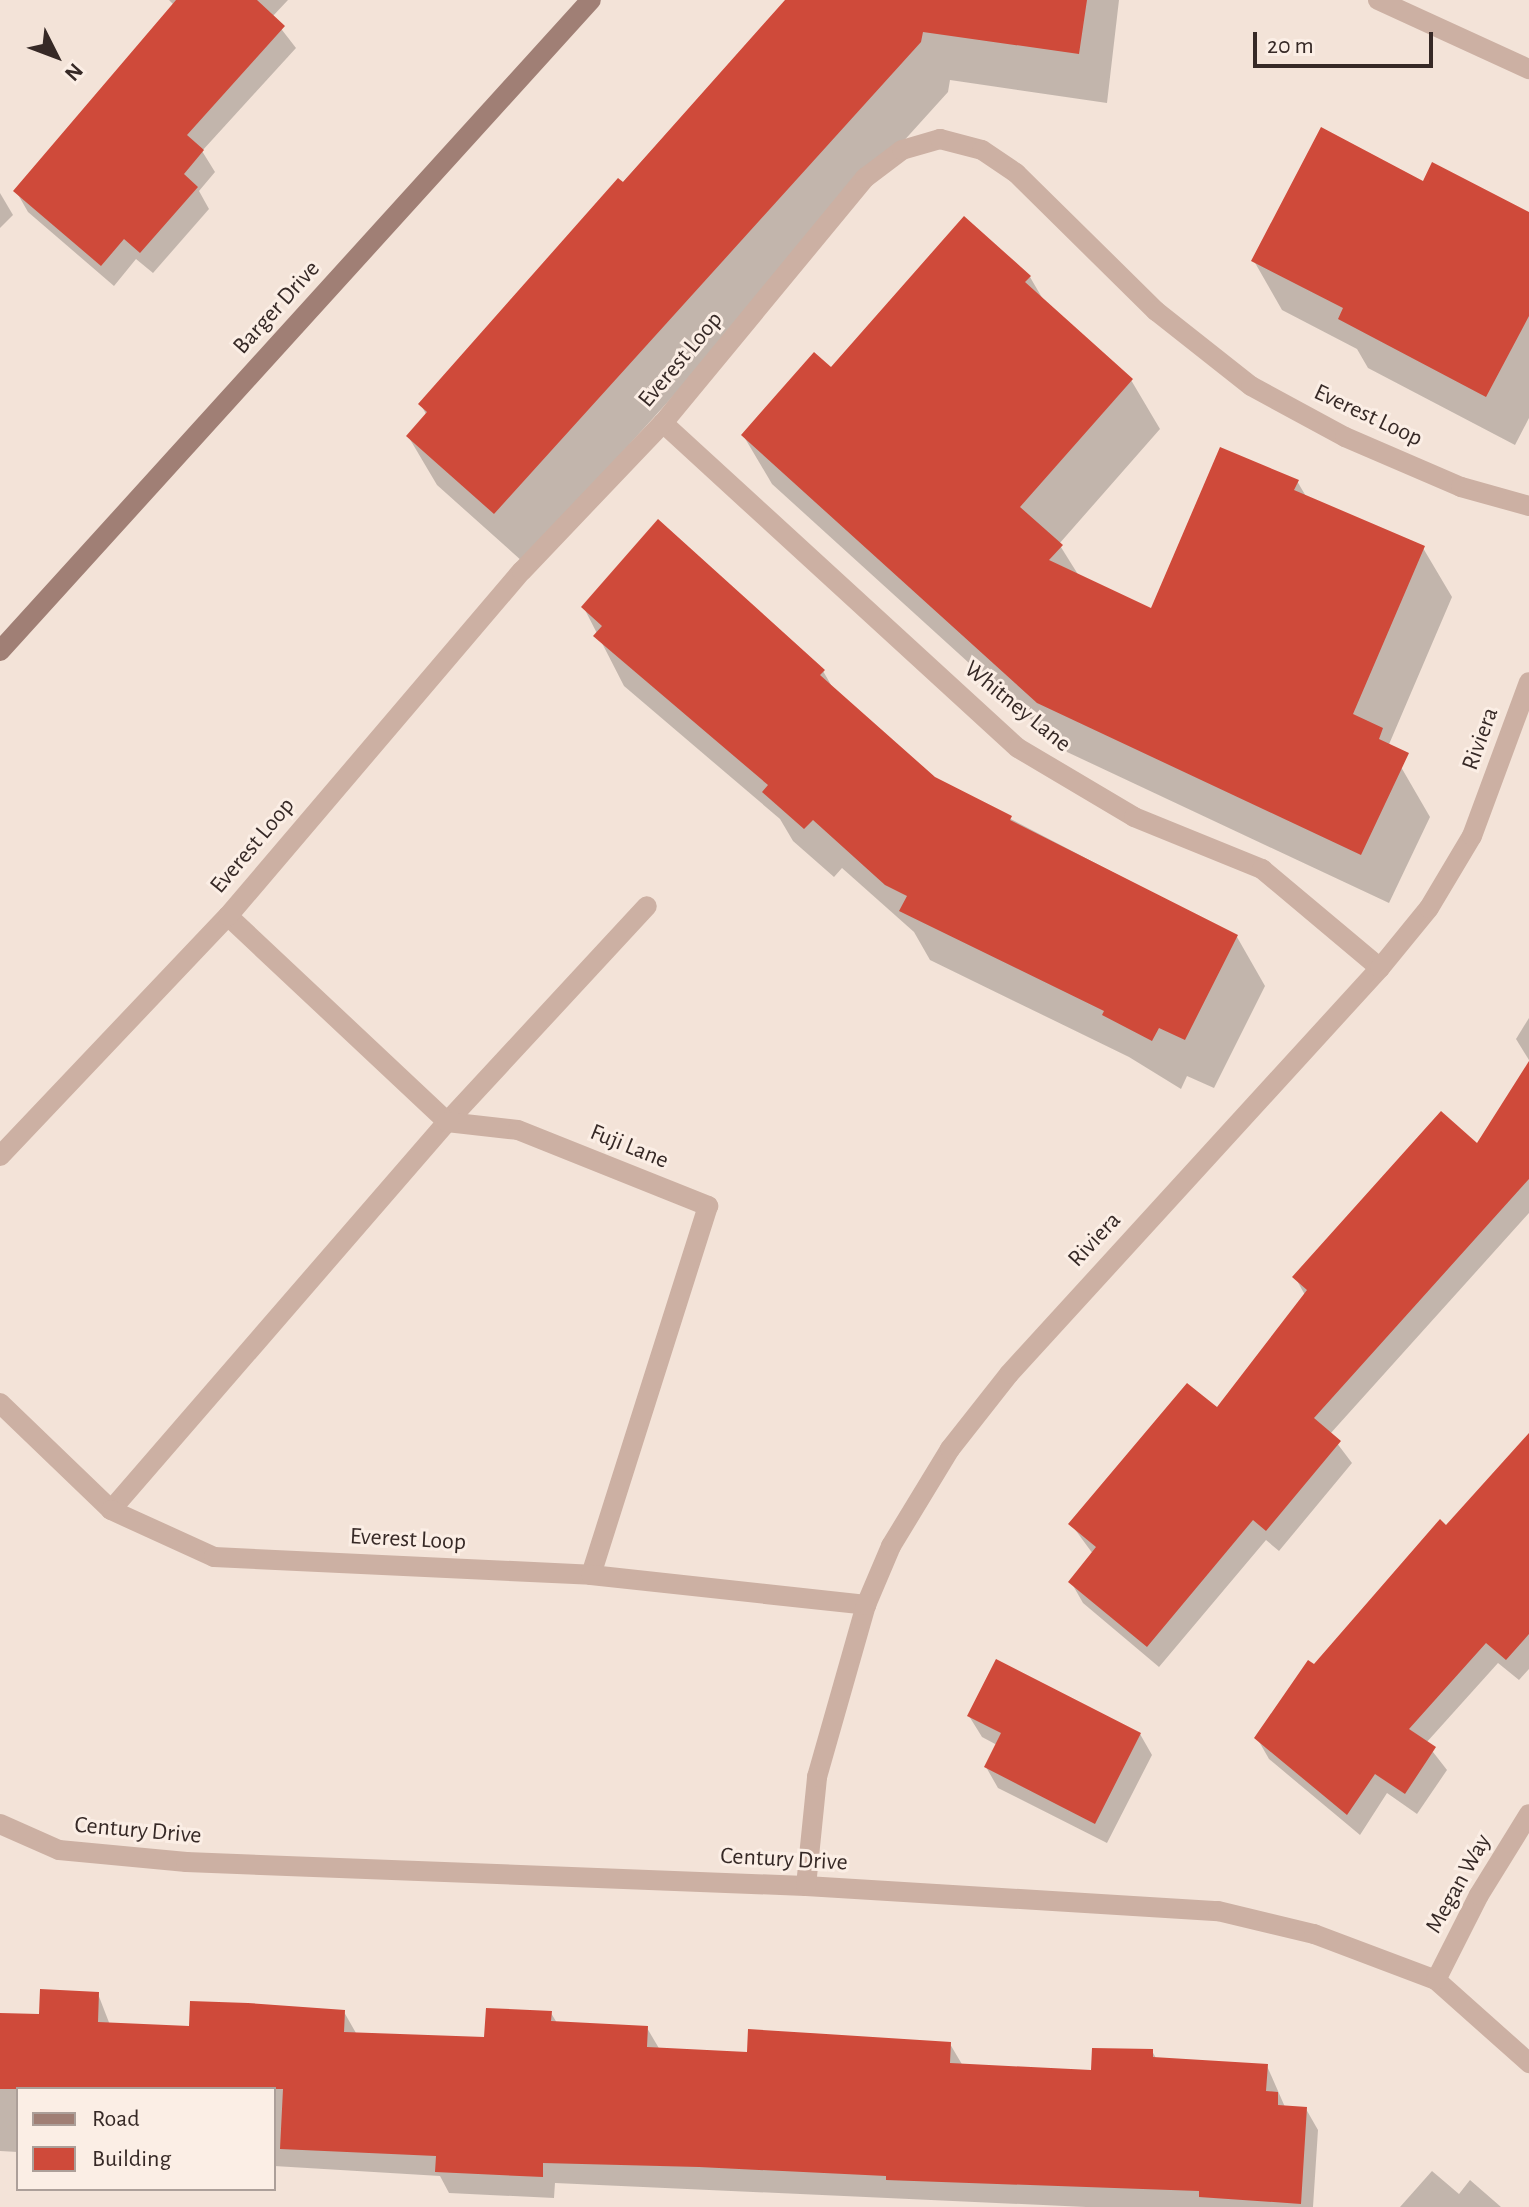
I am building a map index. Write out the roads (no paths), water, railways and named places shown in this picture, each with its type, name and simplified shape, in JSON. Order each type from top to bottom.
[{"type":"main road","name":"Barger Drive","points":[[0,651],[591,0]]},
{"type":"street","points":[[1378,0],[1529,69]]},
{"type":"street","name":"Everest Loop","points":[[0,1156],[228,916],[522,571],[663,423],[865,178],[902,150],[940,139],[982,150],[1016,173],[1156,311],[1251,386],[1403,462],[1461,487],[1529,506]]},
{"type":"street","name":"Whitney Lane","points":[[663,423],[1018,748],[1134,817],[1262,869],[1380,968]]},
{"type":"street","name":"Riviera","points":[[806,1886],[817,1777],[866,1605],[891,1546],[950,1449],[1009,1374],[1380,968],[1429,908],[1472,836],[1529,682]]},
{"type":"street","points":[[111,1510],[447,1122],[647,906]]},
{"type":"street","points":[[228,916],[447,1122]]},
{"type":"street","name":"Fuji Lane","points":[[447,1122],[518,1130],[708,1206],[591,1575]]},
{"type":"street","name":"Everest Loop","points":[[0,1403],[111,1510],[214,1557],[591,1575],[866,1605]]},
{"type":"street","name":"Megan Way","points":[[1436,1980],[1479,1895],[1529,1814]]},
{"type":"street","name":"Century Drive","points":[[0,1824],[59,1850],[186,1862],[806,1886],[1218,1911],[1314,1934],[1436,1980],[1529,2063]]}]
